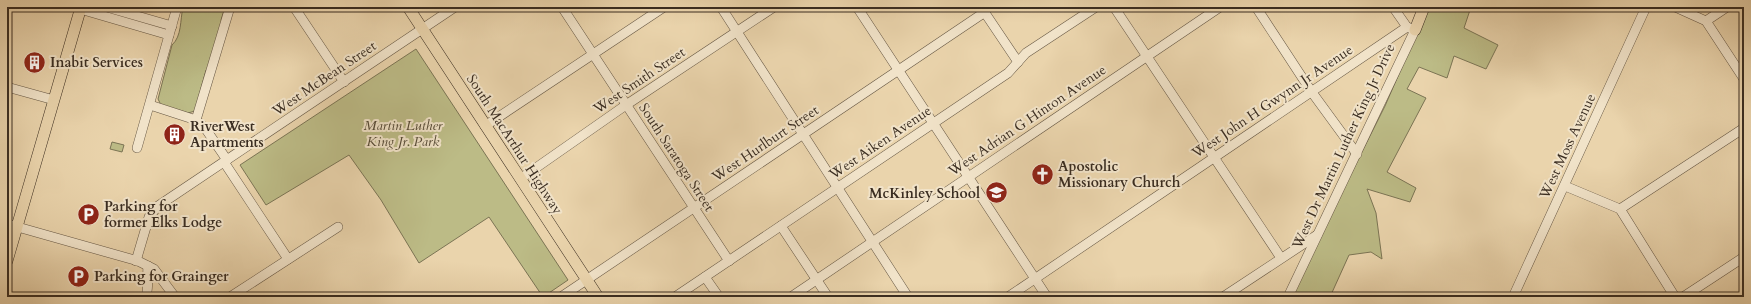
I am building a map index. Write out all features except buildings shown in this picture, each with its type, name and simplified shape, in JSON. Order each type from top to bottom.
[{"type":"main road","name":"South MacArthur Highway","points":[[408,7],[598,297]]},
{"type":"main road","name":"West Dr Martin Luther King Jr Drive","points":[[1411,28],[1424,7]]},
{"type":"main road","points":[[7,261],[12,226],[54,100],[81,8]]},
{"type":"street","points":[[106,7],[170,30]]},
{"type":"street","points":[[137,148],[177,7]]},
{"type":"street","points":[[196,120],[230,7]]},
{"type":"street","points":[[294,7],[344,82]]},
{"type":"street","name":"West McBean Street","points":[[136,261],[149,217],[158,206],[455,7]]},
{"type":"street","name":"South Saratoga Street","points":[[562,7],[729,261]]},
{"type":"street","points":[[485,126],[664,7]]},
{"type":"street","points":[[721,7],[908,297]]},
{"type":"street","name":"West Smith Street","points":[[520,179],[626,105],[774,7]]},
{"type":"street","points":[[857,7],[1047,297]]},
{"type":"street","name":"West Aiken Avenue","points":[[675,297],[1008,73],[1026,53],[1096,7]]},
{"type":"street","points":[[1114,7],[1282,258]]},
{"type":"street","name":"West Adrian G Hinton Avenue","points":[[791,297],[1220,7]]},
{"type":"street","points":[[1256,7],[1311,91],[1357,154]]},
{"type":"street","points":[[1393,7],[1411,28]]},
{"type":"street","name":"West Moss Avenue","points":[[1513,297],[1646,7]]},
{"type":"street","points":[[1676,7],[1706,21],[1744,79]]},
{"type":"street","points":[[1706,21],[1726,7]]},
{"type":"street","points":[[81,8],[170,30]]},
{"type":"street","points":[[983,10],[1018,62]]},
{"type":"street","name":"West Hurlburt Street","points":[[562,297],[898,70],[983,10]]},
{"type":"street","name":"West John H Gwynn Jr Avenue","points":[[1008,297],[1311,91],[1411,28]]},
{"type":"street","name":"West Dr Martin Luther King Jr Drive","points":[[1288,297],[1357,154],[1411,28]]},
{"type":"street","points":[[7,87],[54,100]]},
{"type":"street","points":[[150,105],[196,120],[205,128],[288,259]]},
{"type":"street","points":[[1620,209],[1744,128]]},
{"type":"street","points":[[1565,186],[1620,209],[1675,297]]},
{"type":"street","points":[[12,226],[136,261],[148,266],[158,273],[175,297]]},
{"type":"street","points":[[781,226],[828,297]]},
{"type":"street","points":[[230,297],[338,227]]},
{"type":"street","points":[[1223,297],[1317,235]]},
{"type":"street","points":[[1683,297],[1744,257]]},
{"type":"street","points":[[146,297],[149,288],[147,277],[148,266]]},
{"type":"street","points":[[705,277],[719,297]]},
{"type":"green space","points":[[183,7],[225,7],[221,20],[222,22],[209,67],[206,70],[195,111],[188,113],[161,105],[158,99],[172,45],[178,37]]},
{"type":"green space","points":[[1428,7],[1471,7],[1464,28],[1498,45],[1486,69],[1454,56],[1447,78],[1419,67],[1407,89],[1426,98],[1387,172],[1416,188],[1410,202],[1367,189],[1376,213],[1382,259],[1371,252],[1349,255],[1330,297],[1289,297],[1385,106]]},
{"type":"green space","name":"Martin Luther King Jr. Park","points":[[416,49],[568,280],[543,297],[489,217],[419,263],[381,200],[349,155],[266,205],[240,165]]},
{"type":"green space","points":[[112,142],[124,145],[122,152],[110,149]]},
{"type":"place","name":"Inabit Services","points":[[35,62]]},
{"type":"place","name":"RiverWest Apartments","points":[[175,134]]},
{"type":"place","name":"Apostolic Missionary Church","points":[[1043,174]]},
{"type":"place","name":"McKinley School","points":[[996,193]]},
{"type":"place","name":"Parking for former Elks Lodge","points":[[89,214]]},
{"type":"place","name":"Parking for Grainger","points":[[78,276]]}]
